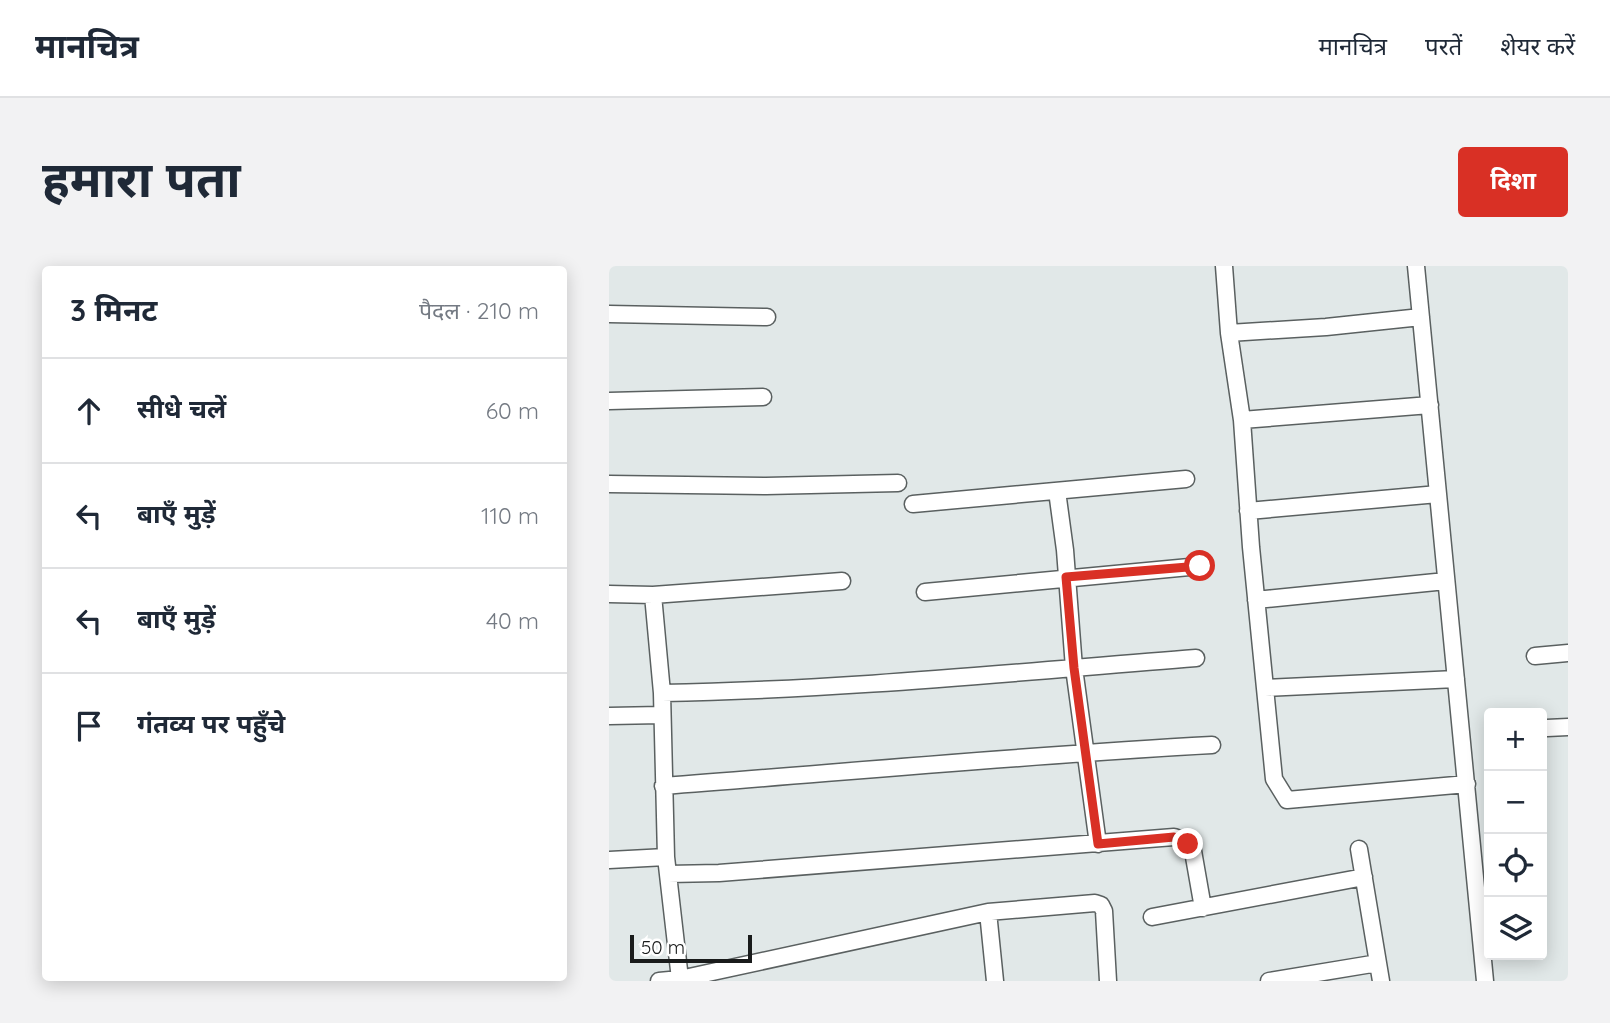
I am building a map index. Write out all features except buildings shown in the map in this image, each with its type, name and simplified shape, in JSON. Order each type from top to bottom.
[{"type":"street","points":[[1224,266],[1229,333],[1242,420],[1248,511],[1274,779],[1287,800],[1467,785]]},
{"type":"street","points":[[1416,266],[1485,981]]},
{"type":"street","points":[[609,314],[767,317]]},
{"type":"street","points":[[1229,333],[1421,317]]},
{"type":"street","points":[[609,401],[763,397]]},
{"type":"street","points":[[1242,420],[1430,405]]},
{"type":"street","points":[[913,504],[1187,479]]},
{"type":"street","points":[[609,484],[766,486],[898,483]]},
{"type":"street","points":[[1057,491],[1065,550],[1074,668],[1098,844]]},
{"type":"street","points":[[1248,511],[1438,494]]},
{"type":"street","points":[[925,592],[1200,566]]},
{"type":"street","points":[[609,594],[653,595],[842,581]]},
{"type":"street","points":[[1256,600],[1446,581]]},
{"type":"street","points":[[653,595],[662,693],[666,857],[680,979]]},
{"type":"street","points":[[1535,656],[1568,653]]},
{"type":"street","points":[[662,693],[861,686],[1196,658]]},
{"type":"street","points":[[1265,688],[1456,679]]},
{"type":"street","points":[[609,716],[661,715]]},
{"type":"street","points":[[1547,728],[1568,727]]},
{"type":"street","points":[[663,786],[1085,752],[1212,745]]},
{"type":"street","points":[[668,874],[719,873],[1174,837],[1182,840],[1193,851],[1203,908]]},
{"type":"street","points":[[1359,849],[1381,981]]},
{"type":"street","points":[[609,860],[666,857]]},
{"type":"street","points":[[1152,917],[1364,877]]},
{"type":"street","points":[[659,981],[680,979],[988,912],[1095,903],[1101,905],[1104,911],[1108,981]]},
{"type":"street","points":[[988,912],[995,981]]},
{"type":"street","points":[[1269,981],[1378,963]]},
{"type":"route","points":[[1188,844],[1174,837],[1098,844],[1074,668],[1066,577],[1200,566]]}]
